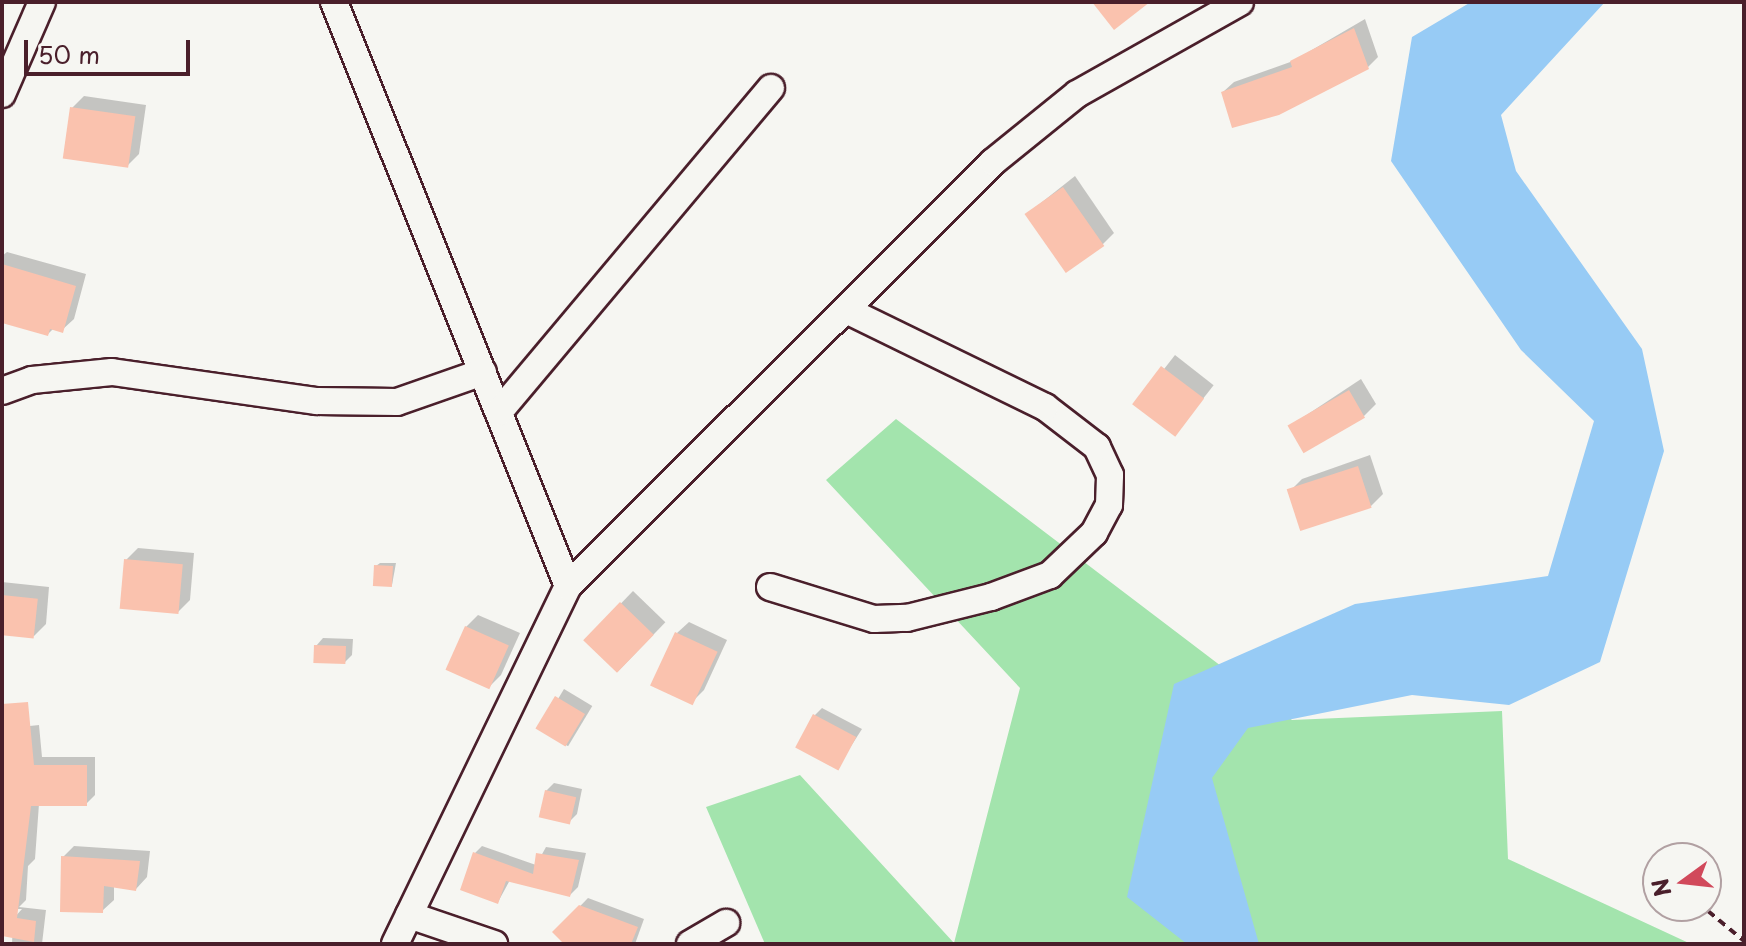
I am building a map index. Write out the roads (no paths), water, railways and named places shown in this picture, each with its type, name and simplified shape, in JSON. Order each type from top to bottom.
[{"type":"street","points":[[2,94],[42,2]]},
{"type":"street","points":[[334,2],[568,586]]},
{"type":"street","points":[[395,944],[568,586],[993,162],[1077,94],[1240,2]]},
{"type":"street","points":[[499,412],[771,88]]},
{"type":"street","points":[[770,587],[874,619],[907,618],[991,597],[1050,575],[1094,533],[1109,505],[1110,475],[1097,447],[1045,407],[846,310]]},
{"type":"street","points":[[2,391],[32,380],[112,372],[317,401],[397,402],[483,372]]},
{"type":"street","points":[[409,915],[494,944]]},
{"type":"street","points":[[690,944],[726,923]]},
{"type":"water","points":[[1471,2],[1605,2],[1501,115],[1516,171],[1642,349],[1664,451],[1600,662],[1509,705],[1412,695],[1248,728],[1212,778],[1259,944],[1187,944],[1127,897],[1174,684],[1355,604],[1548,576],[1594,421],[1521,350],[1391,161],[1412,37]]}]
